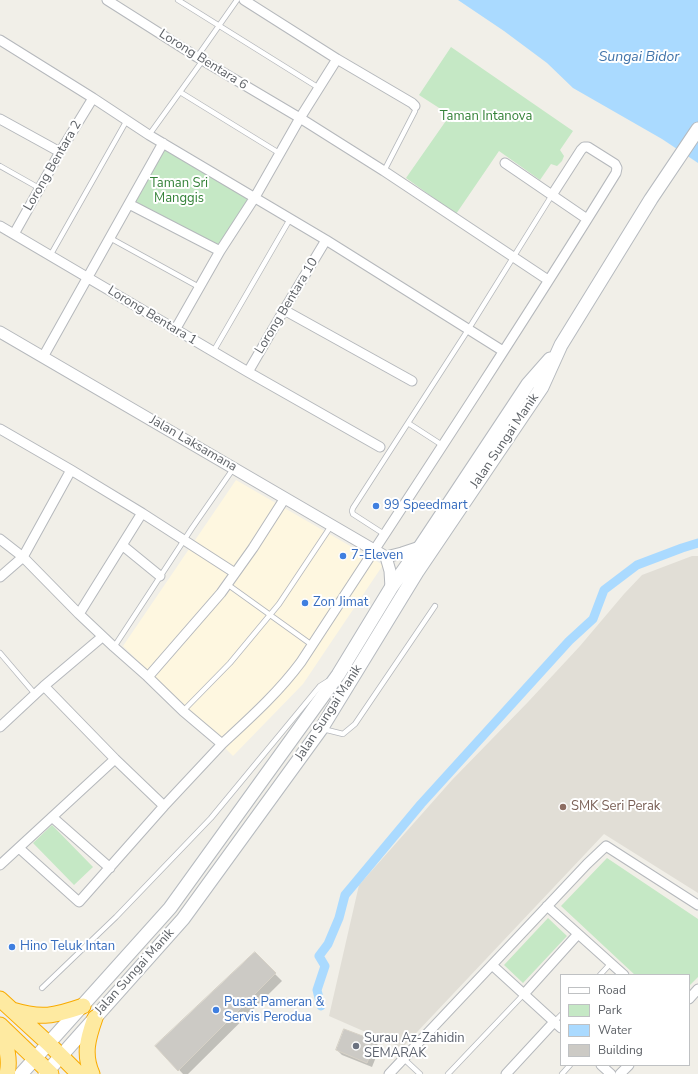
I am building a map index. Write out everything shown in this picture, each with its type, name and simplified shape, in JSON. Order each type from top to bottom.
[{"type":"highway","points":[[5,1004],[35,1015],[62,1013],[83,1006]]},
{"type":"highway","points":[[5,1004],[49,1044],[78,1074]]},
{"type":"highway","points":[[92,1074],[87,1058],[87,1048],[95,1018]]},
{"type":"highway","points":[[0,1026],[35,1058],[48,1073]]},
{"type":"highway","points":[[0,1026],[6,1042],[8,1062],[7,1074]]},
{"type":"main road","name":"Jalan Sungai Manik","points":[[48,1073],[61,1056],[183,919],[321,729],[417,572],[542,387],[561,345],[651,199],[698,129]]},
{"type":"main road","name":"Jalan Sungai Manik","points":[[21,1074],[170,908],[338,675],[391,588],[420,547],[528,384],[561,345]]},
{"type":"street","name":"Lorong Bentara 6","points":[[107,0],[384,171],[548,280]]},
{"type":"street","points":[[244,0],[415,106]]},
{"type":"street","points":[[0,40],[149,135],[326,240],[503,351]]},
{"type":"street","points":[[175,330],[220,251],[255,197],[300,118],[337,59]]},
{"type":"street","name":"Lorong Bentara 2","points":[[14,234],[60,152],[93,98]]},
{"type":"street","points":[[0,120],[60,152]]},
{"type":"street","points":[[43,357],[163,143]]},
{"type":"street","points":[[19,848],[79,902],[164,806],[222,744],[290,677],[503,351],[616,173],[617,168],[615,164],[588,147],[584,147],[552,195]]},
{"type":"street","points":[[505,163],[587,219]]},
{"type":"street","points":[[129,204],[220,251]]},
{"type":"street","name":"Lorong Bentara 1","points":[[0,226],[175,330],[380,446]]},
{"type":"street","name":"Lorong Bentara 10","points":[[248,372],[326,240]]},
{"type":"street","points":[[284,310],[412,381]]},
{"type":"street","name":"Jalan Laksamana","points":[[0,332],[386,557]]},
{"type":"street","points":[[0,429],[72,470],[235,573]]},
{"type":"street","points":[[0,577],[22,557],[72,470]]},
{"type":"street","points":[[148,677],[207,610],[227,584],[285,498]]},
{"type":"street","points":[[79,614],[142,513]]},
{"type":"street","points":[[0,539],[22,557],[79,614],[183,711],[222,744]]},
{"type":"street","points":[[122,545],[160,576]]},
{"type":"street","points":[[391,588],[390,571],[386,557],[402,554],[420,547]]},
{"type":"street","points":[[0,727],[35,694],[102,636]]},
{"type":"street","points":[[44,686],[115,759],[164,806]]},
{"type":"street","points":[[0,865],[115,759]]},
{"type":"street","points":[[52,817],[110,868]]},
{"type":"street","points":[[389,1074],[587,864],[606,846],[698,905]]},
{"type":"street","points":[[548,906],[623,974]]},
{"type":"street","points":[[524,994],[578,934]]},
{"type":"street","points":[[492,965],[558,1025],[506,1074]]},
{"type":"street","points":[[690,998],[698,989]]},
{"type":"street","points":[[602,1066],[611,1074]]},
{"type":"street","points":[[620,1074],[628,1066]]},
{"type":"lane","points":[[178,0],[319,88]]},
{"type":"lane","points":[[149,135],[180,92],[219,26],[237,0]]},
{"type":"lane","points":[[180,92],[280,153]]},
{"type":"lane","points":[[384,171],[415,111],[415,106]]},
{"type":"lane","points":[[50,256],[127,120]]},
{"type":"lane","points":[[0,166],[40,188]]},
{"type":"lane","points":[[384,534],[353,514],[353,508],[468,330],[552,195]]},
{"type":"lane","points":[[213,352],[290,219]]},
{"type":"lane","points":[[110,238],[200,287]]},
{"type":"lane","points":[[408,423],[442,445]]},
{"type":"lane","points":[[114,647],[233,468]]},
{"type":"lane","points":[[183,711],[230,663],[279,604],[331,525]]},
{"type":"lane","points":[[227,584],[312,645]]},
{"type":"lane","points":[[321,729],[343,734],[355,724],[436,606]]},
{"type":"lane","points":[[0,653],[35,694]]},
{"type":"lane","points":[[42,988],[116,917],[189,842],[211,818],[320,686],[338,675]]},
{"type":"lane","points":[[601,974],[611,964]]},
{"type":"lane","points":[[448,1074],[524,994]]},
{"type":"lane","points":[[404,1058],[420,1074]]},
{"type":"lane","points":[[562,1074],[569,1066]]},
{"type":"shaded area","points":[[236,480],[383,565],[303,684],[233,756],[123,646]]},
{"type":"shaded area","name":"SMK Seri Perak","points":[[692,556],[698,556],[698,893],[604,834],[402,1048],[329,1016],[359,885],[452,780],[580,646],[642,575]]},
{"type":"green space","name":"Taman Intanova","points":[[451,47],[573,131],[560,150],[564,156],[562,161],[557,166],[551,164],[540,180],[499,151],[456,214],[406,178],[450,115],[419,95]]},
{"type":"green space","name":"Taman Sri Manggis","points":[[164,147],[251,198],[218,247],[133,202]]},
{"type":"green space","points":[[52,825],[93,867],[74,885],[33,843]]},
{"type":"green space","points":[[607,858],[698,919],[698,977],[690,985],[690,974],[634,974],[561,906]]},
{"type":"green space","points":[[548,918],[567,936],[523,983],[504,965]]},
{"type":"water","name":"Sungai Bidor","points":[[458,0],[698,0],[698,163],[662,139],[573,88],[547,63],[504,31]]},
{"type":"building","name":"Pusat Pameran & Servis Perodua","points":[[255,952],[276,973],[178,1071],[155,1046]]},
{"type":"building","name":"Surau Az-Zahidin SEMARAK","points":[[344,1029],[376,1041],[367,1063],[336,1050]]},
{"type":"waterway","points":[[321,1006],[317,990],[325,966],[319,956],[328,944],[339,918],[345,895],[421,804],[569,641],[593,619],[604,590],[637,565],[698,543]]},
{"type":"place","name":"99 Speedmart","points":[[376,506]]},
{"type":"place","name":"7-Eleven","points":[[343,556]]},
{"type":"place","name":"Zon Jimat","points":[[305,603]]},
{"type":"place","name":"SMK Seri Perak","points":[[563,807]]},
{"type":"place","name":"Hino Teluk Intan","points":[[12,947]]},
{"type":"place","name":"Pusat Pameran & Servis Perodua","points":[[216,1010]]},
{"type":"place","name":"Surau Az-Zahidin SEMARAK","points":[[356,1046]]}]
